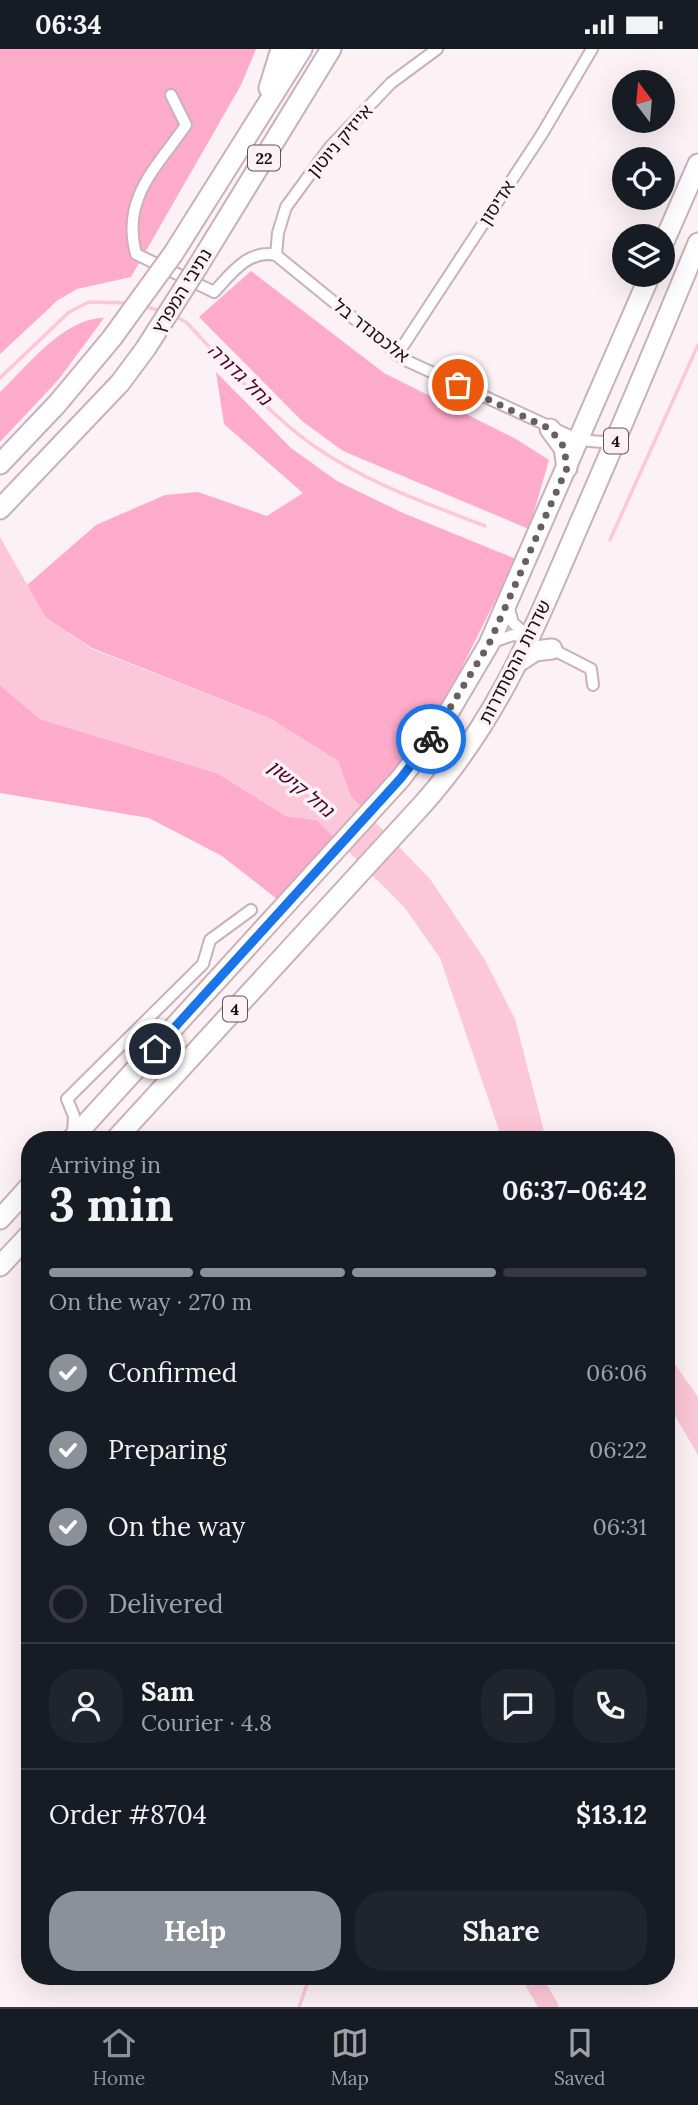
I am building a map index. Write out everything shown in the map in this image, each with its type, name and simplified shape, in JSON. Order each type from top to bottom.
[{"type":"highway","points":[[212,194],[266,94],[281,49]]},
{"type":"highway","name":"נתיבי המפרץ","points":[[0,464],[57,404],[112,338],[173,254],[302,49]]},
{"type":"highway","name":"נתיבי המפרץ","points":[[0,509],[120,383],[146,348],[331,49]]},
{"type":"highway","points":[[672,224],[698,164]]},
{"type":"highway","name":"שדרות ההסתדרות","points":[[123,1131],[424,804],[468,749],[493,712],[530,638],[698,243]]},
{"type":"highway","name":"שדרות ההסתדרות","points":[[80,1131],[401,778],[440,727],[489,644],[645,287]]},
{"type":"highway","points":[[550,429],[564,447],[567,468]]},
{"type":"highway","points":[[519,662],[535,651],[552,649]]},
{"type":"highway","points":[[0,1219],[21,1196]]},
{"type":"highway","points":[[0,1266],[21,1244]]},
{"type":"street","name":"אייזיק ניוטון","points":[[276,255],[278,233],[286,207],[330,147],[391,83],[437,49]]},
{"type":"street","name":"אדיסון","points":[[397,355],[542,134],[592,49]]},
{"type":"street","points":[[171,95],[186,125],[138,194],[130,230],[136,254],[214,292],[242,262],[265,253],[276,255]]},
{"type":"street","name":"אלכסנדר בל","points":[[276,255],[397,355],[550,429],[582,432]]},
{"type":"street","name":"אלכסנדר בל","points":[[550,429],[574,430],[602,442],[618,436]]},
{"type":"street","points":[[508,603],[513,623],[530,638],[591,669],[593,685]]},
{"type":"street","points":[[489,644],[513,635],[530,638]]},
{"type":"street","points":[[67,1100],[203,964],[210,940],[251,910]]},
{"type":"street","points":[[67,1100],[85,1109],[103,1106]]},
{"type":"street","points":[[67,1100],[74,1116],[73,1131]]},
{"type":"shaded area","points":[[0,49],[256,49],[241,85],[131,277],[77,289],[58,300],[0,354]]},
{"type":"shaded area","points":[[251,271],[384,373],[516,439],[549,460],[529,529],[343,451],[302,421],[199,317]]},
{"type":"shaded area","points":[[104,318],[59,379],[0,442],[0,392],[60,335],[89,320]]},
{"type":"shaded area","points":[[216,372],[291,448],[337,481],[403,513],[516,559],[451,689],[403,760],[363,809],[351,797],[338,761],[271,719],[92,648],[46,618],[26,586],[96,525],[165,495],[198,492],[267,516],[303,493],[224,424]]},
{"type":"shaded area","points":[[0,685],[40,719],[217,773],[286,816],[317,820],[333,836],[277,899],[222,856],[149,818],[0,793]]},
{"type":"water","name":"נחל קישון","points":[[0,537],[46,618],[92,649],[271,719],[338,761],[351,797],[430,879],[485,960],[515,1019],[544,1131],[499,1131],[440,958],[405,908],[317,820],[286,816],[217,773],[40,719],[0,685]]},
{"type":"water","points":[[675,1364],[698,1397],[698,1455],[675,1416]]},
{"type":"waterway","name":"נחל גדורה","points":[[0,378],[69,312],[89,302],[128,303]]},
{"type":"waterway","name":"נחל גדורה","points":[[143,306],[162,311]]},
{"type":"waterway","name":"נחל גדורה","points":[[172,315],[186,322],[263,403],[314,446],[376,482],[485,526]]},
{"type":"waterway","name":"נחל גדורה","points":[[610,540],[698,345]]},
{"type":"waterway","points":[[299,2007],[307,1985]]},
{"type":"waterway","points":[[536,1985],[549,2007]]},
{"type":"way so far","points":[[431,739],[489,644],[567,468],[564,447],[550,429],[458,385]]},
{"type":"route","points":[[155,1049],[401,778],[431,739]]}]
